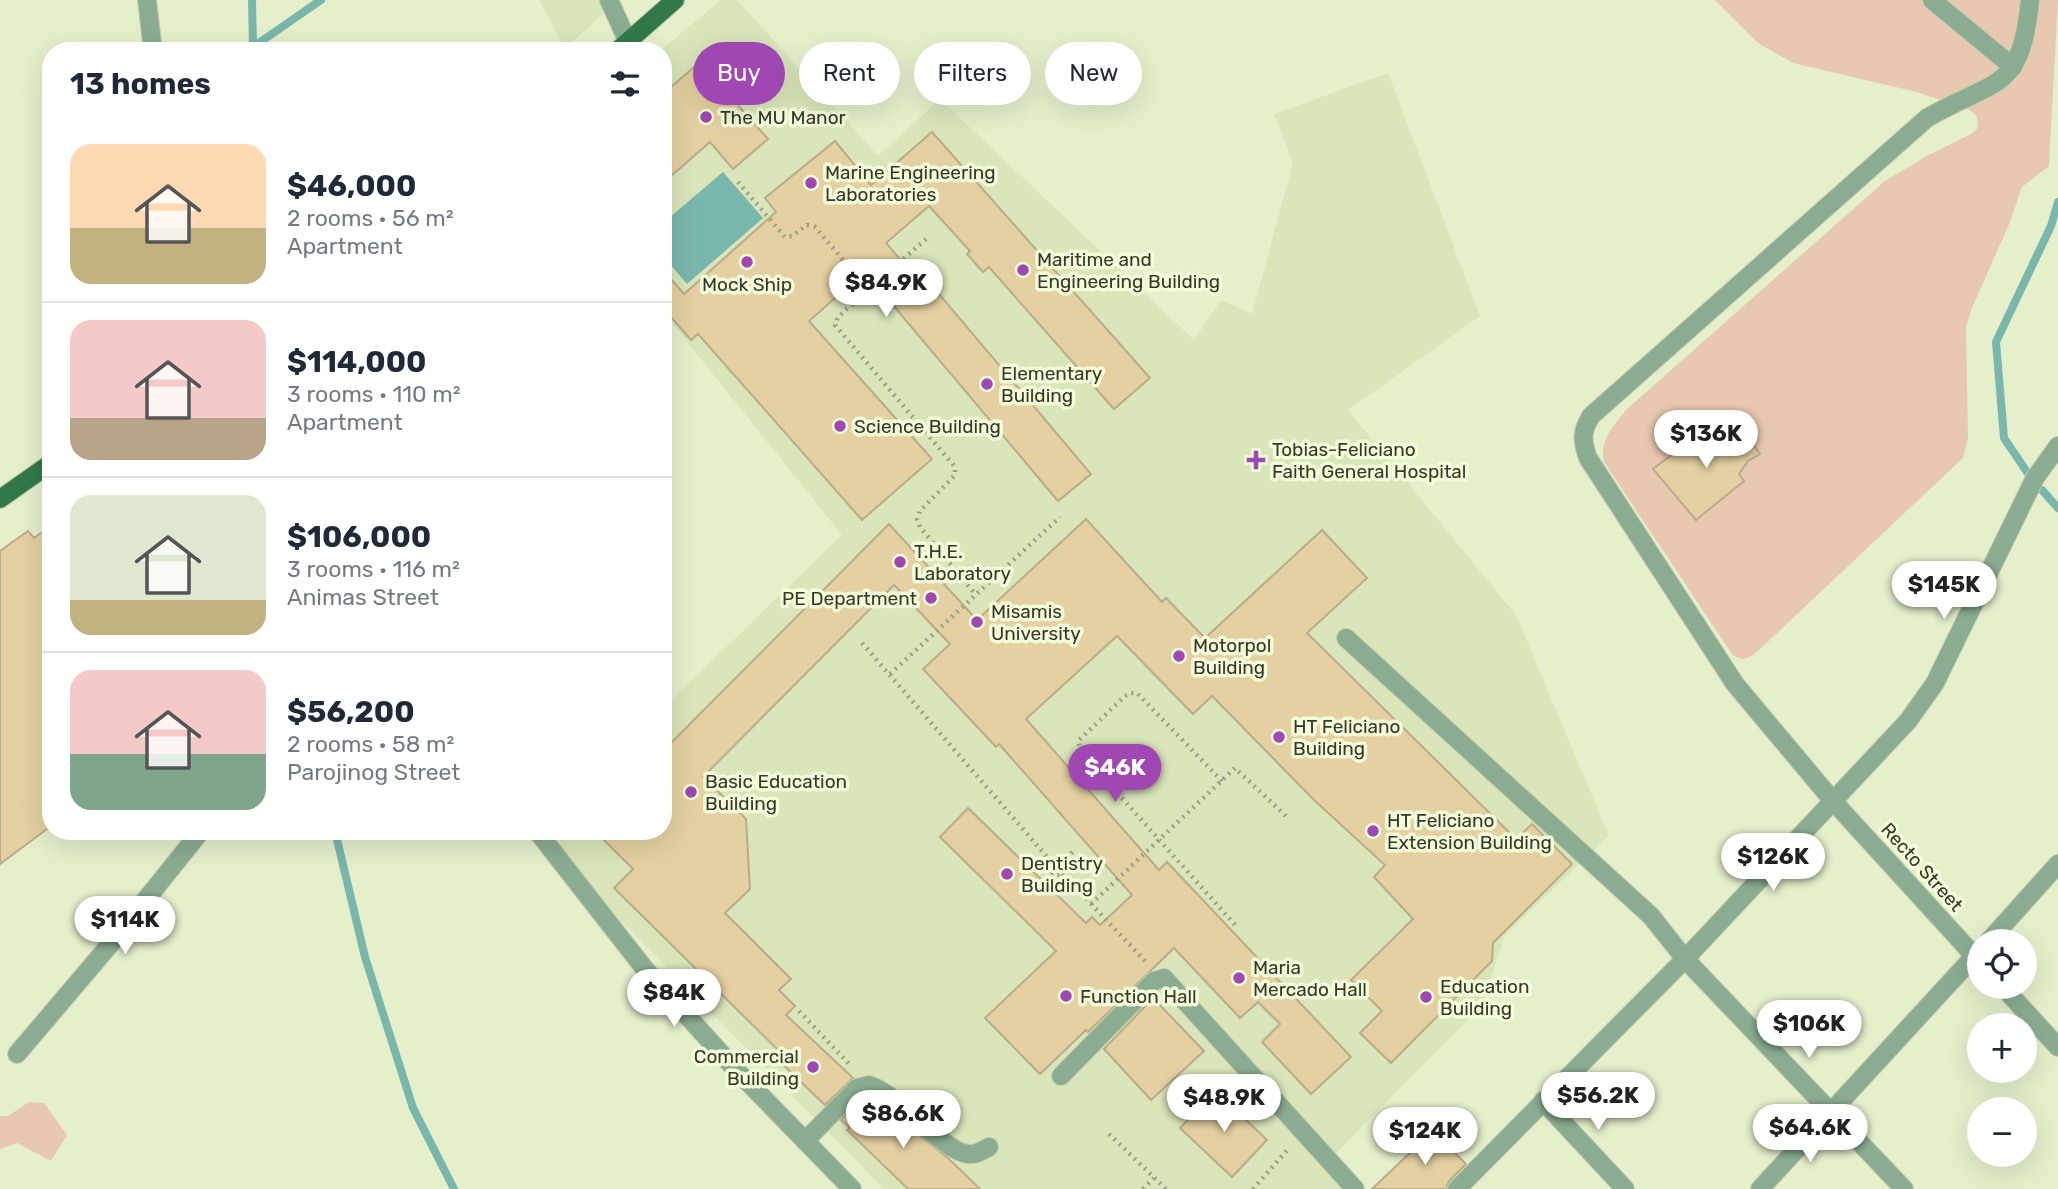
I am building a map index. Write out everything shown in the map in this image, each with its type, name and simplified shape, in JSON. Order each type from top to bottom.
[{"type":"main road","points":[[628,42],[675,0]]},
{"type":"main road","points":[[0,499],[42,469]]},
{"type":"street","points":[[147,0],[152,42]]},
{"type":"street","points":[[609,0],[622,42]]},
{"type":"street","points":[[1932,0],[2013,66],[2025,40],[2030,0]]},
{"type":"street","name":"Recto Street","points":[[1967,944],[1833,802],[1735,684],[1588,458],[1583,443],[1583,429],[1591,416],[1908,134],[1927,118],[1950,105],[1995,86],[2013,66]]},
{"type":"street","points":[[1457,1189],[1685,959],[1908,721],[1935,683],[2035,478],[2058,446]]},
{"type":"street","points":[[1346,638],[1651,916],[1685,959],[1904,1189]]},
{"type":"street","points":[[17,1054],[194,840]]},
{"type":"street","points":[[544,840],[644,968],[736,1070],[852,1189]]},
{"type":"street","points":[[2000,929],[2058,864]]},
{"type":"street","points":[[1760,1189],[1967,968]]},
{"type":"street","points":[[1061,1076],[1160,977],[1172,985],[1355,1189]]},
{"type":"street","points":[[2014,999],[2058,1047]]},
{"type":"street","points":[[805,1141],[857,1088],[869,1085],[883,1091],[960,1151],[975,1154],[989,1147]]},
{"type":"street","points":[[1543,1101],[1625,1189]]},
{"type":"path","points":[[738,182],[785,237],[792,236],[807,225],[815,227],[868,289]]},
{"type":"path","points":[[926,239],[838,317],[835,325],[955,467],[955,475],[919,511],[917,519],[920,527],[976,595]]},
{"type":"path","points":[[890,674],[1060,517]]},
{"type":"path","points":[[862,643],[1054,865],[1053,872],[1046,879]]},
{"type":"path","points":[[1222,780],[1137,693],[1125,696],[1078,741],[1078,749],[1236,926]]},
{"type":"path","points":[[1091,904],[1236,768],[1288,818]]},
{"type":"path","points":[[1054,865],[1062,864],[1074,850]]},
{"type":"path","points":[[1062,864],[1062,873]]},
{"type":"path","points":[[1053,872],[1058,875],[1062,873]]},
{"type":"path","points":[[1062,873],[1160,977]]},
{"type":"path","points":[[799,1011],[869,1085]]},
{"type":"path","points":[[1253,1189],[1304,1132]]},
{"type":"path","points":[[1109,1134],[1166,1189]]},
{"type":"path","points":[[1143,1189],[1154,1178]]},
{"type":"shaded area","points":[[539,0],[619,0],[572,42],[562,42]]},
{"type":"shaded area","name":"Misamis University","points":[[721,0],[737,0],[775,42],[693,42],[693,105],[785,105],[785,53],[799,69],[799,105],[832,105],[878,156],[933,105],[946,105],[1194,340],[1221,300],[1252,314],[1293,163],[1274,114],[1388,73],[1480,316],[1348,410],[1516,615],[1609,836],[1505,935],[1481,1007],[1332,1157],[1361,1189],[884,1189],[542,840],[672,840],[672,699],[842,535],[672,323],[672,42]]},
{"type":"shaded area","points":[[1715,0],[2058,0],[2049,166],[2022,187],[1966,327],[1968,438],[1963,458],[1759,650],[1743,659],[1732,654],[1604,462],[1606,440],[1627,409],[1885,181],[1971,134],[1977,129],[1978,123],[1977,117],[1970,110],[1917,92],[1793,63],[1758,43]]},
{"type":"shaded area","points":[[29,1102],[44,1103],[67,1135],[51,1161],[17,1143],[0,1149],[0,1116],[8,1116]]},
{"type":"water","points":[[723,172],[763,218],[687,284],[672,266],[672,215]]},
{"type":"building","name":"The MU Manor","points":[[693,68],[693,105],[738,105],[768,139],[733,169],[710,142],[672,175],[672,86]]},
{"type":"building","points":[[932,132],[1150,378],[1114,409],[989,267],[983,272],[967,254],[970,251],[929,206],[886,243],[918,280],[923,275],[1091,474],[1058,501],[865,272],[809,321],[932,459],[862,520],[698,334],[691,340],[672,318],[672,280],[684,294],[776,212],[765,198],[835,141],[871,185]]},
{"type":"building","points":[[1705,430],[1712,440],[1726,435],[1746,435],[1760,454],[1748,461],[1739,474],[1744,481],[1696,520],[1653,469]]},
{"type":"building","points":[[1086,519],[1162,602],[1166,598],[1205,638],[1322,530],[1367,578],[1307,633],[1516,839],[1532,824],[1572,864],[1493,943],[1492,961],[1391,1063],[1360,1033],[1382,1011],[1351,980],[1413,919],[1374,877],[1385,865],[1314,800],[1212,696],[1193,714],[1117,636],[1026,719],[1159,870],[1167,862],[1351,1057],[1311,1094],[1262,1042],[1280,1024],[1258,1002],[1240,1018],[1174,948],[1088,1032],[1086,1030],[1040,1074],[985,1018],[1056,951],[940,837],[968,808],[1086,923],[1092,917],[1100,925],[1132,895],[999,744],[996,747],[923,669],[950,644],[894,585],[703,777],[746,819],[750,889],[725,913],[791,979],[779,990],[795,1006],[786,1015],[853,1078],[825,1105],[774,1056],[779,1051],[614,888],[633,869],[604,840],[672,840],[672,742],[889,524],[977,620]]},
{"type":"building","points":[[28,531],[34,538],[42,532],[42,833],[0,864],[0,551]]},
{"type":"building","points":[[1153,998],[1204,1051],[1151,1100],[1104,1049]]},
{"type":"building","points":[[1216,1091],[1267,1140],[1232,1177],[1180,1128]]},
{"type":"building","points":[[868,1097],[949,1159],[980,1189],[908,1189],[847,1130],[850,1128],[841,1120],[863,1098]]},
{"type":"building","points":[[1433,1131],[1466,1164],[1449,1181],[1446,1189],[1372,1189]]},
{"type":"waterway","points":[[252,0],[253,42]]},
{"type":"waterway","points":[[260,42],[321,0]]},
{"type":"waterway","points":[[2029,475],[2004,438],[1996,342],[2051,226],[2058,202]]},
{"type":"waterway","points":[[2042,490],[2058,508]]},
{"type":"waterway","points":[[337,840],[365,957],[413,1108],[454,1189]]},
{"type":"place","name":"The MU Manor","points":[[706,117]]},
{"type":"place","name":"Marine Engineering Laboratories","points":[[811,183]]},
{"type":"place","name":"Mock Ship","points":[[747,262]]},
{"type":"place","name":"Maritime and Engineering Building","points":[[1023,270]]},
{"type":"place","name":"Elementary Building","points":[[987,384]]},
{"type":"place","name":"Science Building","points":[[840,426]]},
{"type":"place","name":"Tobias-Feliciano Faith General Hospital","points":[[1256,460]]},
{"type":"place","name":"T.H.E. Laboratory","points":[[900,562]]},
{"type":"place","name":"PE Department","points":[[931,598]]},
{"type":"place","name":"Misamis University","points":[[977,622]]},
{"type":"place","name":"Motorpol Building","points":[[1179,656]]},
{"type":"place","name":"HT Feliciano Building","points":[[1279,737]]},
{"type":"place","name":"Basic Education Building","points":[[691,792]]},
{"type":"place","name":"HT Feliciano Extension Building","points":[[1373,831]]},
{"type":"place","name":"Dentistry Building","points":[[1007,874]]},
{"type":"place","name":"Maria Mercado Hall","points":[[1239,978]]},
{"type":"place","name":"Function Hall","points":[[1066,996]]},
{"type":"place","name":"Education Building","points":[[1426,997]]},
{"type":"place","name":"Commercial Building","points":[[813,1067]]}]
